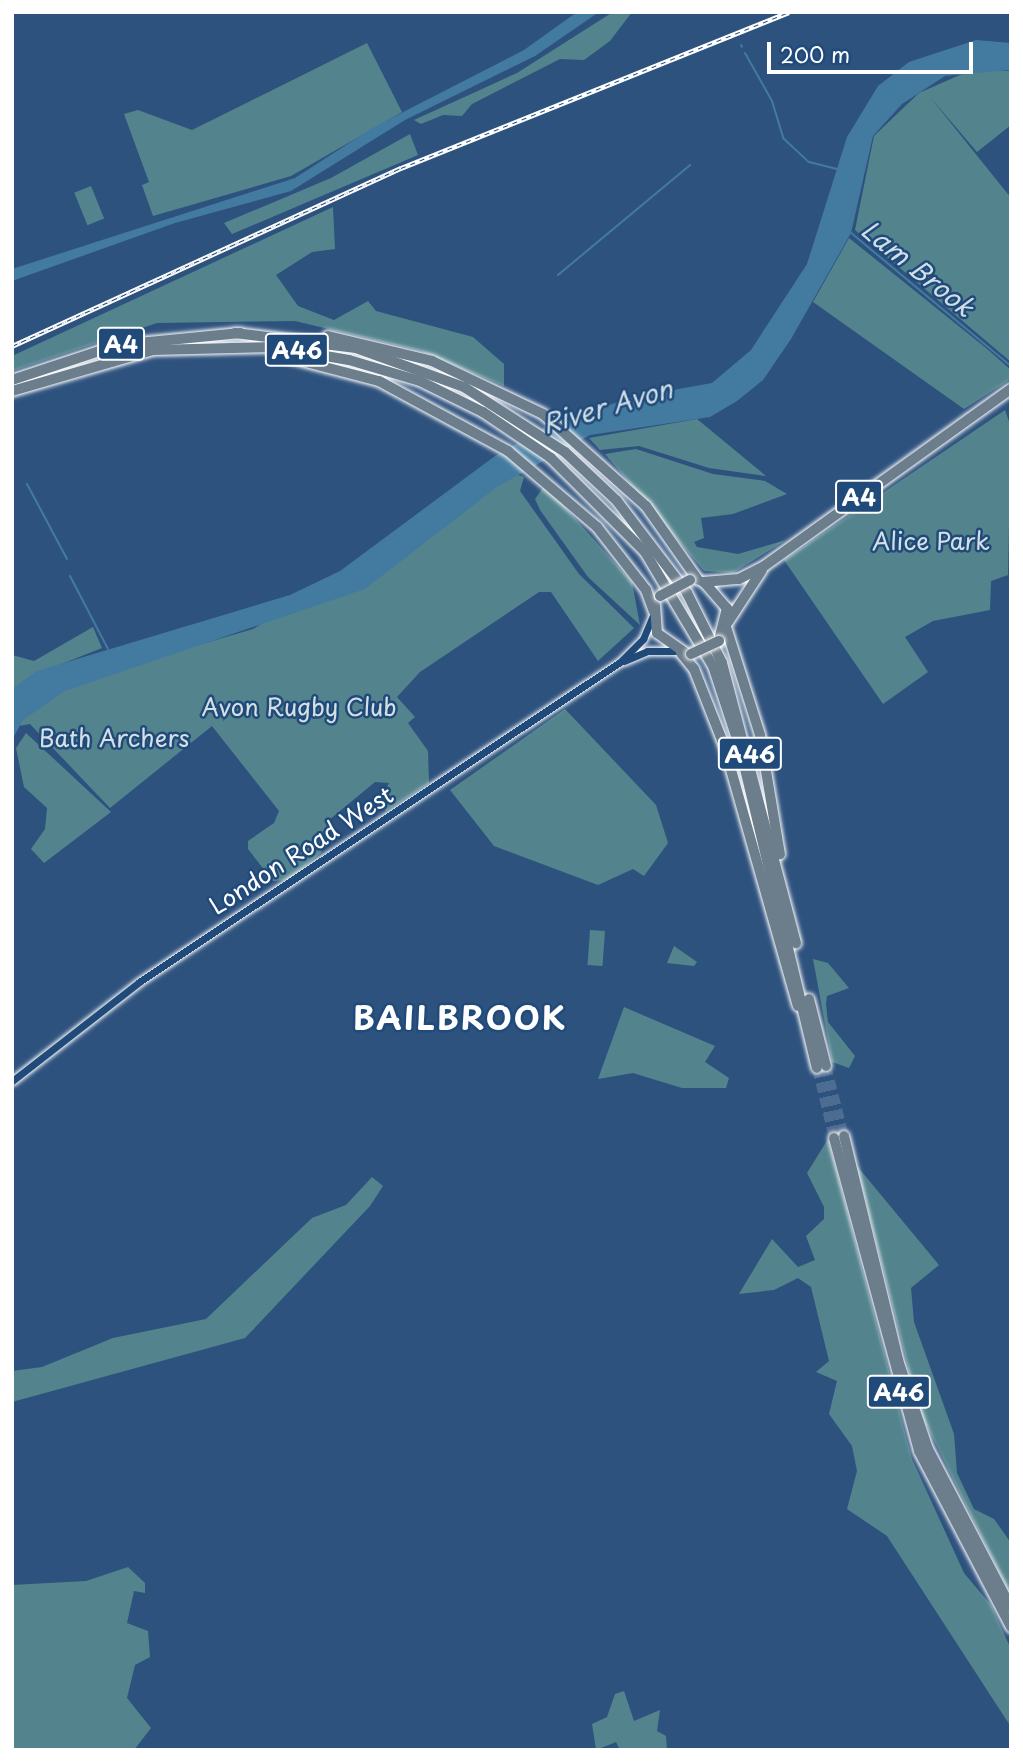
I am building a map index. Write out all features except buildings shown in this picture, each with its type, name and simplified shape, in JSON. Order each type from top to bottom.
[{"type":"highway","name":"A4","points":[[12,380],[118,345],[235,333]]},
{"type":"highway","points":[[235,333],[353,340],[481,380],[543,414],[606,464],[646,506],[697,581],[721,595],[768,771],[793,933]]},
{"type":"highway","name":"A46","points":[[139,354],[211,345],[313,352],[449,395],[518,432],[584,486],[645,552],[713,666],[740,748],[811,1043],[821,1067],[793,933],[722,663],[655,546],[594,478],[515,416],[464,387],[356,348],[235,333]]},
{"type":"highway","points":[[139,354],[217,349],[298,358],[345,369],[431,404],[508,451],[568,499],[626,562],[654,614],[662,641],[683,652],[693,666],[724,745],[811,1043]]},
{"type":"highway","name":"A4","points":[[12,391],[139,354]]},
{"type":"highway","name":"A4","points":[[654,614],[660,596],[697,581],[739,579],[769,562],[1011,389]]},
{"type":"highway","name":"A4","points":[[683,652],[719,641],[769,562]]},
{"type":"highway","name":"A46","points":[[1011,1608],[928,1449],[898,1360],[839,1137],[906,1418],[947,1517],[1011,1627]]},
{"type":"street","name":"London Road West","points":[[12,1081],[139,982],[620,662],[643,639],[654,614]]},
{"type":"street","name":"London Road West","points":[[620,662],[647,651],[683,652]]},
{"type":"green space","points":[[613,12],[632,12],[610,41],[584,60],[560,59],[472,104],[462,116],[443,115],[421,124],[414,120],[517,73]]},
{"type":"green space","points":[[367,43],[402,112],[291,176],[153,216],[142,185],[149,182],[124,114],[138,110],[192,130]]},
{"type":"green space","points":[[969,71],[1011,71],[1011,125],[977,152],[930,97],[1011,198],[1011,362],[855,230],[874,136],[919,93]]},
{"type":"green space","points":[[410,134],[418,155],[232,234],[224,223],[331,178]]},
{"type":"green space","points":[[91,186],[104,218],[87,225],[74,193]]},
{"type":"green space","points":[[333,207],[335,249],[312,252],[276,275],[298,306],[334,320],[368,301],[376,311],[473,337],[504,364],[504,386],[421,351],[295,321],[157,323],[12,371],[12,356]]},
{"type":"green space","points":[[849,238],[986,348],[1011,370],[1011,379],[964,409],[813,302]]},
{"type":"green space","name":"Alice Park","points":[[1005,410],[1011,427],[1008,575],[991,581],[990,610],[933,621],[905,637],[928,672],[883,704],[784,560]]},
{"type":"green space","points":[[697,419],[766,476],[709,468],[639,446],[600,450],[589,438]]},
{"type":"green space","points":[[636,449],[713,474],[765,481],[787,494],[733,514],[701,518],[704,538],[694,542],[697,547],[738,554],[786,540],[733,573],[704,571],[605,454]]},
{"type":"green space","points":[[509,472],[524,477],[520,491],[579,574],[634,628],[598,661],[551,592],[539,592],[420,672],[397,697],[415,717],[408,723],[428,751],[429,783],[386,811],[379,803],[389,783],[375,782],[329,820],[321,853],[288,880],[273,881],[248,849],[248,841],[274,823],[279,811],[212,726],[110,808],[30,724],[12,727],[70,683],[253,629]]},
{"type":"green space","points":[[545,485],[632,582],[640,625],[588,577],[540,510],[535,499]]},
{"type":"green space","points":[[93,627],[102,648],[41,672],[12,701],[12,655],[34,661]]},
{"type":"green space","points":[[565,709],[656,805],[668,843],[644,876],[633,869],[598,885],[494,846],[450,790]]},
{"type":"green space","points":[[26,733],[111,812],[44,863],[31,849],[45,829],[47,808],[24,787],[16,748]]},
{"type":"green space","points":[[590,930],[605,931],[603,966],[588,965]]},
{"type":"green space","points":[[674,946],[697,962],[694,966],[667,963]]},
{"type":"green space","points":[[813,959],[828,963],[849,988],[827,996],[826,1004],[828,1022],[855,1056],[849,1068],[832,1062]]},
{"type":"green space","points":[[624,1007],[715,1046],[705,1062],[729,1078],[726,1088],[682,1088],[633,1073],[598,1079]]},
{"type":"green space","points":[[828,1139],[912,1459],[964,1573],[991,1605],[1011,1649],[1011,1727],[887,1536],[847,1509],[857,1471],[852,1446],[829,1414],[837,1381],[816,1372],[829,1361],[811,1287],[798,1278],[774,1290],[739,1294],[772,1239],[798,1267],[815,1260],[806,1236],[824,1219],[824,1207],[807,1173]]},
{"type":"green space","points":[[857,1166],[939,1265],[911,1288],[914,1322],[954,1434],[957,1473],[974,1509],[994,1519],[1011,1543],[1011,1596],[919,1410]]},
{"type":"green space","points":[[372,1177],[383,1186],[370,1206],[245,1338],[12,1402],[12,1371],[42,1367],[113,1338],[206,1319],[312,1218],[346,1205]]},
{"type":"green space","points":[[128,1567],[145,1583],[145,1593],[134,1591],[127,1623],[148,1631],[150,1657],[135,1665],[127,1698],[151,1728],[134,1750],[12,1750],[12,1585],[86,1581]]},
{"type":"green space","points":[[624,1691],[634,1721],[660,1710],[657,1731],[666,1736],[667,1750],[620,1750],[616,1742],[596,1750],[592,1724],[607,1717],[615,1694]]},
{"type":"water","points":[[577,12],[599,12],[535,56],[405,120],[291,191],[175,223],[12,281],[12,269],[295,178],[374,127],[524,50]]},
{"type":"water","name":"River Avon","points":[[976,40],[1011,43],[1011,70],[945,76],[902,104],[873,136],[851,233],[791,339],[763,380],[737,401],[710,417],[590,435],[497,487],[365,589],[65,691],[23,720],[12,740],[12,689],[37,671],[290,595],[340,571],[495,456],[550,424],[634,397],[712,383],[751,350],[807,264],[847,137],[878,86],[909,62]]},
{"type":"waterway","points":[[745,53],[772,101],[783,138],[809,162],[842,170]]},
{"type":"waterway","points":[[558,275],[690,165]]},
{"type":"waterway","name":"Lam Brook","points":[[850,232],[1011,366]]},
{"type":"waterway","points":[[27,484],[67,559]]},
{"type":"waterway","points":[[70,576],[108,649]]},
{"type":"tunnel","points":[[826,1066],[844,1136]]},
{"type":"tunnel","points":[[817,1068],[834,1138]]},
{"type":"railway","points":[[12,346],[401,168],[789,12]]},
{"type":"district","name":"BAILBROOK","points":[[460,1017]]},
{"type":"park label","name":"Avon Rugby Club","points":[[299,707]]},
{"type":"park label","name":"Bath Archers","points":[[114,738]]}]
